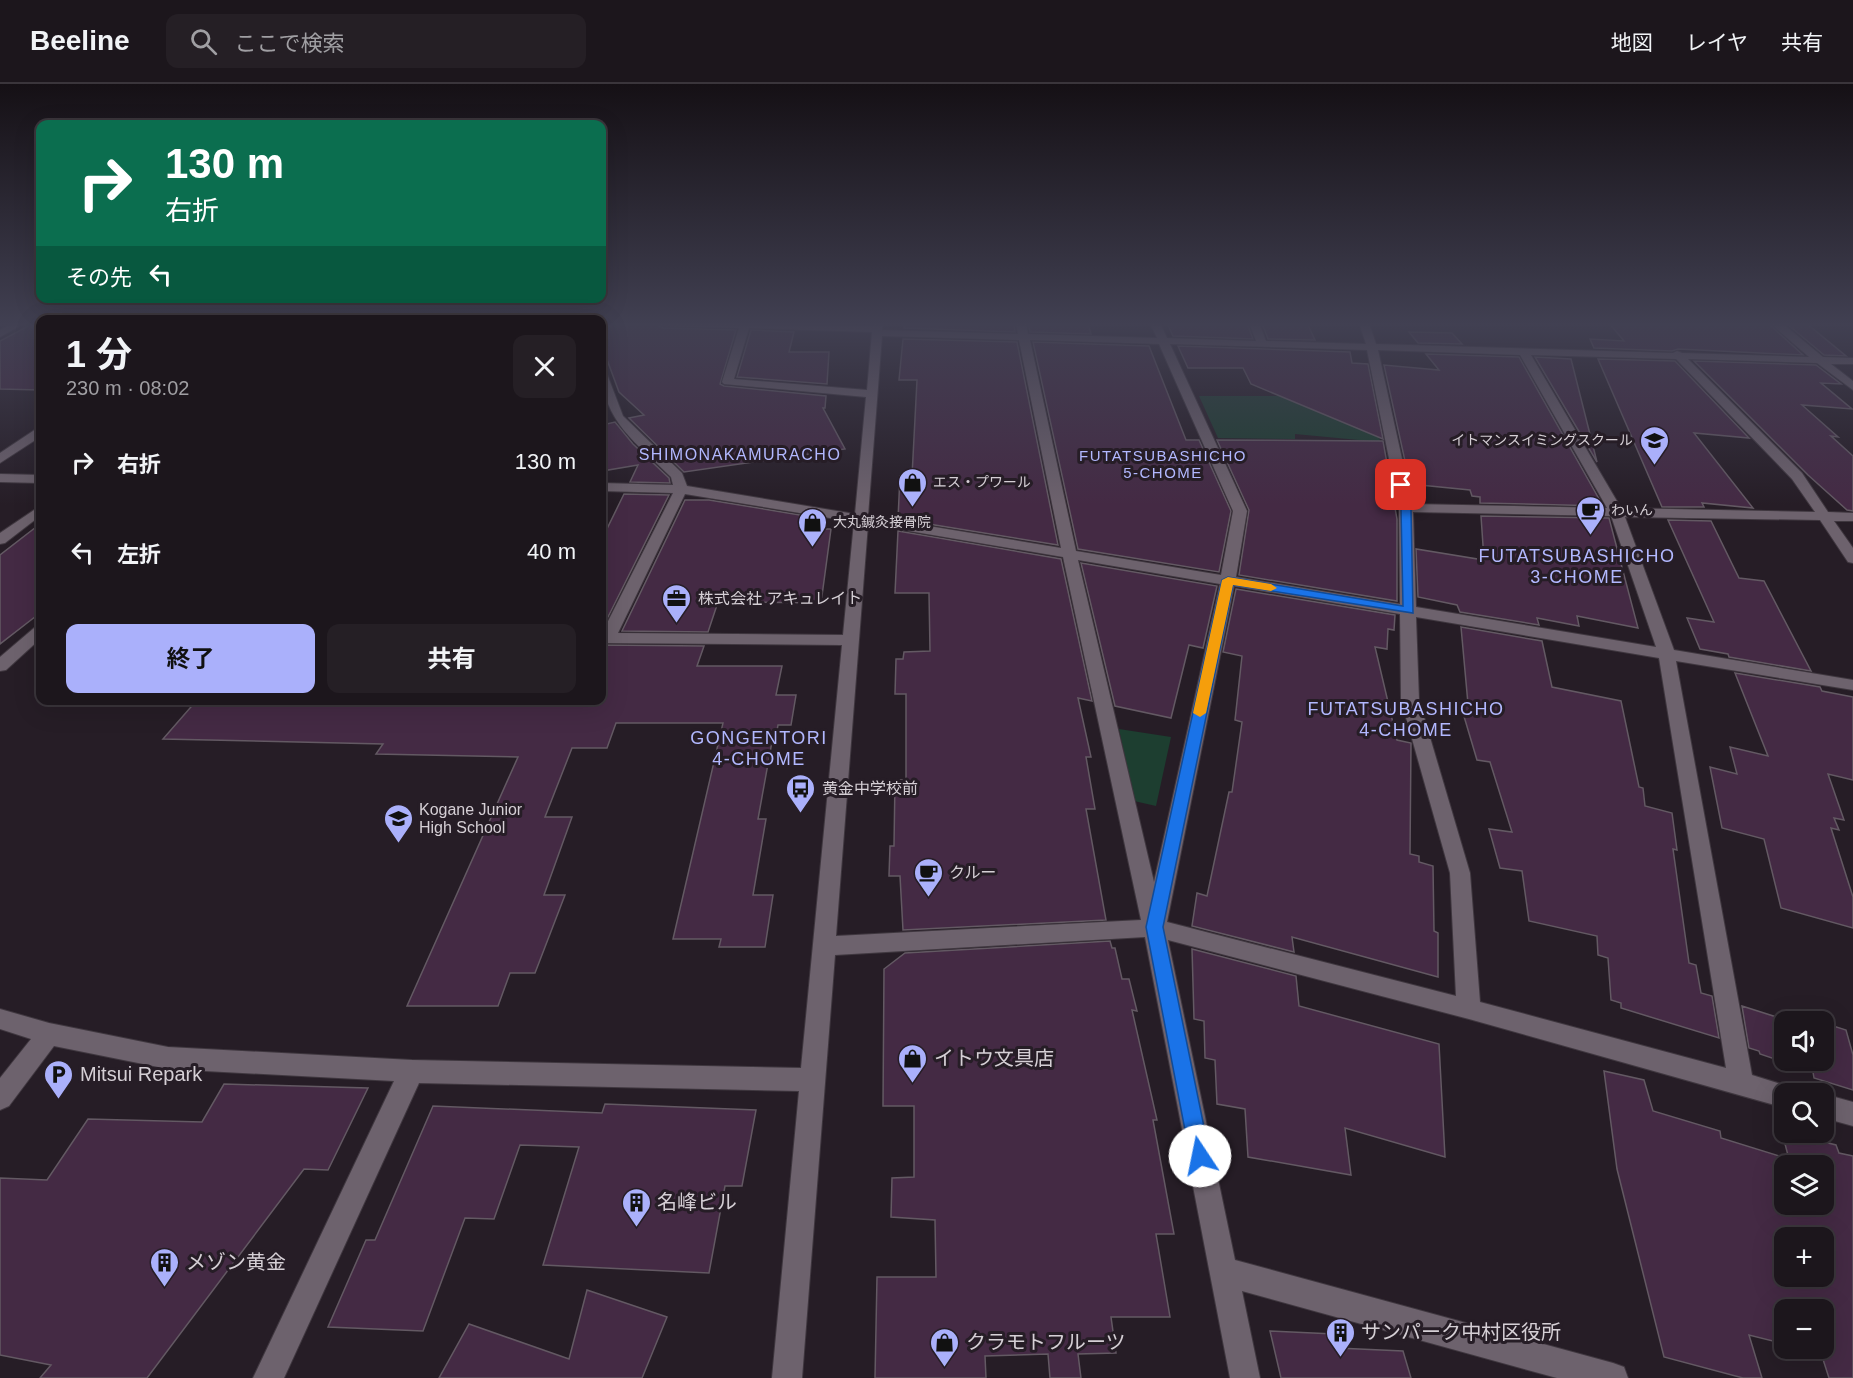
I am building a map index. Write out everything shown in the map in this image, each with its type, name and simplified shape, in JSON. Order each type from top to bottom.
[{"type":"street","points":[[745,383],[872,394]]},
{"type":"street","points":[[787,1378],[873,383]]},
{"type":"street","points":[[1033,383],[1069,553],[1154,927],[1245,1378]]},
{"type":"street","points":[[1154,927],[1228,580],[1240,511],[1183,383]]},
{"type":"street","points":[[1380,383],[1406,508],[1410,700],[1460,873],[1469,1009]]},
{"type":"street","points":[[1542,383],[1617,513],[1667,654],[1741,1084]]},
{"type":"street","points":[[1706,383],[1797,476],[1853,559]]},
{"type":"street","points":[[606,385],[618,417],[677,476],[681,489],[606,636]]},
{"type":"street","points":[[0,459],[36,435]]},
{"type":"street","points":[[0,478],[36,479]]},
{"type":"street","points":[[606,487],[681,489],[1853,685]]},
{"type":"street","points":[[1406,508],[1853,517]]},
{"type":"street","points":[[0,540],[36,513]]},
{"type":"street","points":[[0,666],[36,634]]},
{"type":"street","points":[[606,638],[851,640]]},
{"type":"street","points":[[824,946],[1154,927],[1469,1009],[1774,1093]]},
{"type":"street","points":[[0,1019],[50,1034],[168,1058],[412,1071],[812,1080]]},
{"type":"street","points":[[0,1098],[50,1034]]},
{"type":"street","points":[[268,1378],[412,1071]]},
{"type":"street","points":[[1834,1109],[1853,1114]]},
{"type":"street","points":[[1222,1271],[1614,1378]]},
{"type":"green space","points":[[1199,396],[1297,396],[1374,404],[1380,442],[1295,434],[1295,439],[1218,438]]},
{"type":"green space","points":[[1119,729],[1171,737],[1156,806],[1134,801]]},
{"type":"building","points":[[0,383],[36,383],[36,390],[0,389]]},
{"type":"building","points":[[616,383],[720,383],[724,386],[826,396],[825,408],[823,408],[845,449],[684,472],[629,418],[644,415],[619,392]]},
{"type":"building","points":[[917,383],[1025,383],[1058,545],[898,519],[900,476],[912,476]]},
{"type":"building","points":[[1042,383],[1164,383],[1186,440],[1199,440],[1231,511],[1219,572],[1078,549]]},
{"type":"building","points":[[1372,383],[1383,439],[1251,384]]},
{"type":"building","points":[[1388,383],[1534,383],[1603,506],[1480,503],[1480,497],[1472,496],[1470,490],[1410,484]]},
{"type":"building","points":[[1551,383],[1577,383],[1597,462]]},
{"type":"building","points":[[1609,383],[1697,383],[1749,438],[1694,433],[1753,508],[1702,503],[1704,507],[1662,507]]},
{"type":"building","points":[[1716,383],[1821,383],[1852,409],[1802,405],[1838,437],[1831,436],[1853,456],[1853,511],[1847,510],[1808,475]]},
{"type":"building","points":[[615,422],[633,444],[669,478],[670,483],[630,482],[638,465],[606,470],[606,424]]},
{"type":"building","points":[[1217,440],[1383,441],[1397,519],[1397,601],[1239,575],[1249,510]]},
{"type":"building","points":[[624,494],[669,495],[606,621],[606,531]]},
{"type":"building","points":[[685,500],[709,500],[818,518],[815,529],[831,529],[821,603],[743,602],[742,605],[717,605],[708,632],[622,631]]},
{"type":"building","points":[[1481,516],[1609,518],[1638,628],[1577,616],[1579,626],[1537,618],[1539,625],[1460,612],[1457,605],[1418,597],[1416,549],[1484,560]]},
{"type":"building","points":[[1668,520],[1711,521],[1739,578],[1764,581],[1811,671],[1729,657],[1728,654],[1700,649],[1687,618],[1714,622]]},
{"type":"building","points":[[36,527],[36,616],[0,644],[0,555]]},
{"type":"building","points":[[898,531],[1061,559],[1092,701],[1078,698],[1091,757],[1086,757],[1095,809],[1086,809],[1106,920],[903,930],[900,876],[889,876],[890,846],[894,846],[895,780],[906,780],[906,694],[895,694],[896,659],[903,659],[904,652],[930,651],[929,593],[895,593]]},
{"type":"building","points":[[1081,563],[1217,586],[1203,648],[1189,645],[1171,718],[1115,706]]},
{"type":"building","points":[[1236,589],[1395,615],[1394,630],[1388,629],[1387,649],[1375,647],[1397,740],[1411,743],[1410,854],[1419,856],[1419,862],[1433,866],[1434,931],[1438,933],[1438,977],[1292,937],[1294,952],[1192,926],[1197,893],[1207,896],[1229,792],[1232,792],[1242,722],[1235,720],[1242,656],[1223,652]]},
{"type":"building","points":[[1461,627],[1542,641],[1552,687],[1621,701],[1639,787],[1643,788],[1645,806],[1672,813],[1677,850],[1673,849],[1689,963],[1696,965],[1701,993],[1712,996],[1719,1038],[1621,1008],[1621,1003],[1611,1000],[1608,958],[1598,955],[1597,936],[1529,921],[1522,871],[1500,868],[1489,829],[1512,832],[1490,762],[1477,760],[1460,703],[1468,704]]},
{"type":"building","points":[[606,645],[704,646],[697,666],[782,666],[776,695],[796,695],[791,725],[778,725],[776,736],[773,736],[758,819],[766,819],[753,895],[773,895],[765,947],[719,947],[721,939],[673,939],[723,723],[616,723],[607,748],[572,748],[545,817],[572,817],[544,895],[565,895],[535,973],[510,973],[498,1006],[407,1006],[518,757],[376,754],[383,744],[163,739],[193,705],[606,705]]},
{"type":"building","points":[[1735,673],[1820,687],[1822,691],[1853,697],[1853,780],[1828,774],[1844,820],[1834,818],[1839,830],[1831,828],[1853,897],[1853,928],[1781,908],[1764,839],[1722,828],[1710,767],[1737,774],[1730,747],[1768,756]]},
{"type":"building","points":[[1110,941],[1112,948],[1115,948],[1122,979],[1129,979],[1137,1011],[1132,1010],[1157,1120],[1153,1120],[1174,1234],[1156,1234],[1170,1317],[1111,1317],[1116,1353],[1078,1354],[1081,1378],[1050,1378],[1048,1354],[985,1356],[986,1378],[875,1378],[877,1277],[936,1277],[935,1220],[891,1217],[892,1178],[914,1177],[914,1106],[883,1106],[884,969],[905,953]]},
{"type":"building","points":[[1192,949],[1296,976],[1299,1006],[1439,1044],[1445,1157],[1345,1128],[1351,1175],[1248,1157],[1245,1109],[1217,1104],[1215,1060],[1205,1058],[1204,1021],[1194,1019]]},
{"type":"building","points":[[1742,1006],[1774,1016],[1774,1059],[1749,1048]]},
{"type":"building","points":[[1834,1026],[1846,1030],[1853,1055],[1853,1090],[1814,1078],[1813,1072],[1810,1071],[1834,1071]]},
{"type":"building","points":[[1604,1071],[1644,1080],[1653,1111],[1720,1131],[1721,1138],[1776,1155],[1774,1155],[1774,1215],[1834,1215],[1834,1155],[1788,1155],[1785,1143],[1828,1143],[1836,1145],[1839,1153],[1853,1156],[1853,1378],[1829,1378],[1823,1359],[1834,1359],[1834,1299],[1774,1299],[1774,1341],[1749,1335],[1762,1378],[1743,1378],[1664,1357],[1617,1169]]},
{"type":"building","points":[[224,1084],[368,1088],[328,1170],[304,1169],[147,1378],[40,1378],[51,1365],[0,1355],[0,1178],[47,1180],[88,1119],[202,1122]]},
{"type":"building","points":[[605,1104],[756,1110],[742,1186],[725,1186],[709,1273],[543,1265],[579,1147],[520,1145],[494,1219],[465,1218],[423,1331],[328,1327],[366,1240],[375,1240],[433,1106],[602,1113]]},
{"type":"building","points":[[587,1290],[667,1317],[642,1378],[439,1378],[469,1324],[569,1359]]},
{"type":"building","name":"サンパーク中村区役所","points":[[1270,1331],[1334,1334],[1337,1348],[1403,1351],[1411,1378],[1281,1378]]},
{"type":"slow traffic","points":[[1200,713],[1228,580],[1271,588]]},
{"type":"place","name":"イトマンスイミングスクール","points":[[1654,466]]},
{"type":"place","name":"エス・プワール","points":[[912,508]]},
{"type":"place","name":"わいん","points":[[1590,536]]},
{"type":"place","name":"大丸鍼灸接骨院","points":[[812,548]]},
{"type":"place","name":"株式会社 アキュレイト","points":[[677,624]]},
{"type":"place","name":"黄金中学校前","points":[[801,814]]},
{"type":"place","name":"Kogane Junior High School","points":[[398,844]]},
{"type":"place","name":"クルー","points":[[928,898]]},
{"type":"place","name":"イトウ文具店","points":[[913,1084]]},
{"type":"place","name":"Mitsui Repark","points":[[59,1100]]},
{"type":"place","name":"名峰ビル","points":[[636,1228]]},
{"type":"place","name":"メゾン黄金","points":[[165,1288]]},
{"type":"place","name":"サンパーク中村区役所","points":[[1340,1358]]},
{"type":"place","name":"クラモトフルーツ","points":[[945,1368]]},
{"type":"district","name":"SHIMONAKAMURACHO","points":[[740,454]]},
{"type":"district","name":"FUTATSUBASHICHO 5-CHOME","points":[[1163,464]]},
{"type":"district","name":"FUTATSUBASHICHO 3-CHOME","points":[[1577,566]]},
{"type":"district","name":"FUTATSUBASHICHO 4-CHOME","points":[[1406,719]]},
{"type":"district","name":"GONGENTORI 4-CHOME","points":[[759,748]]},
{"type":"route","points":[[1200,1156],[1154,927],[1228,580],[1409,610],[1406,508],[1401,485]]}]
